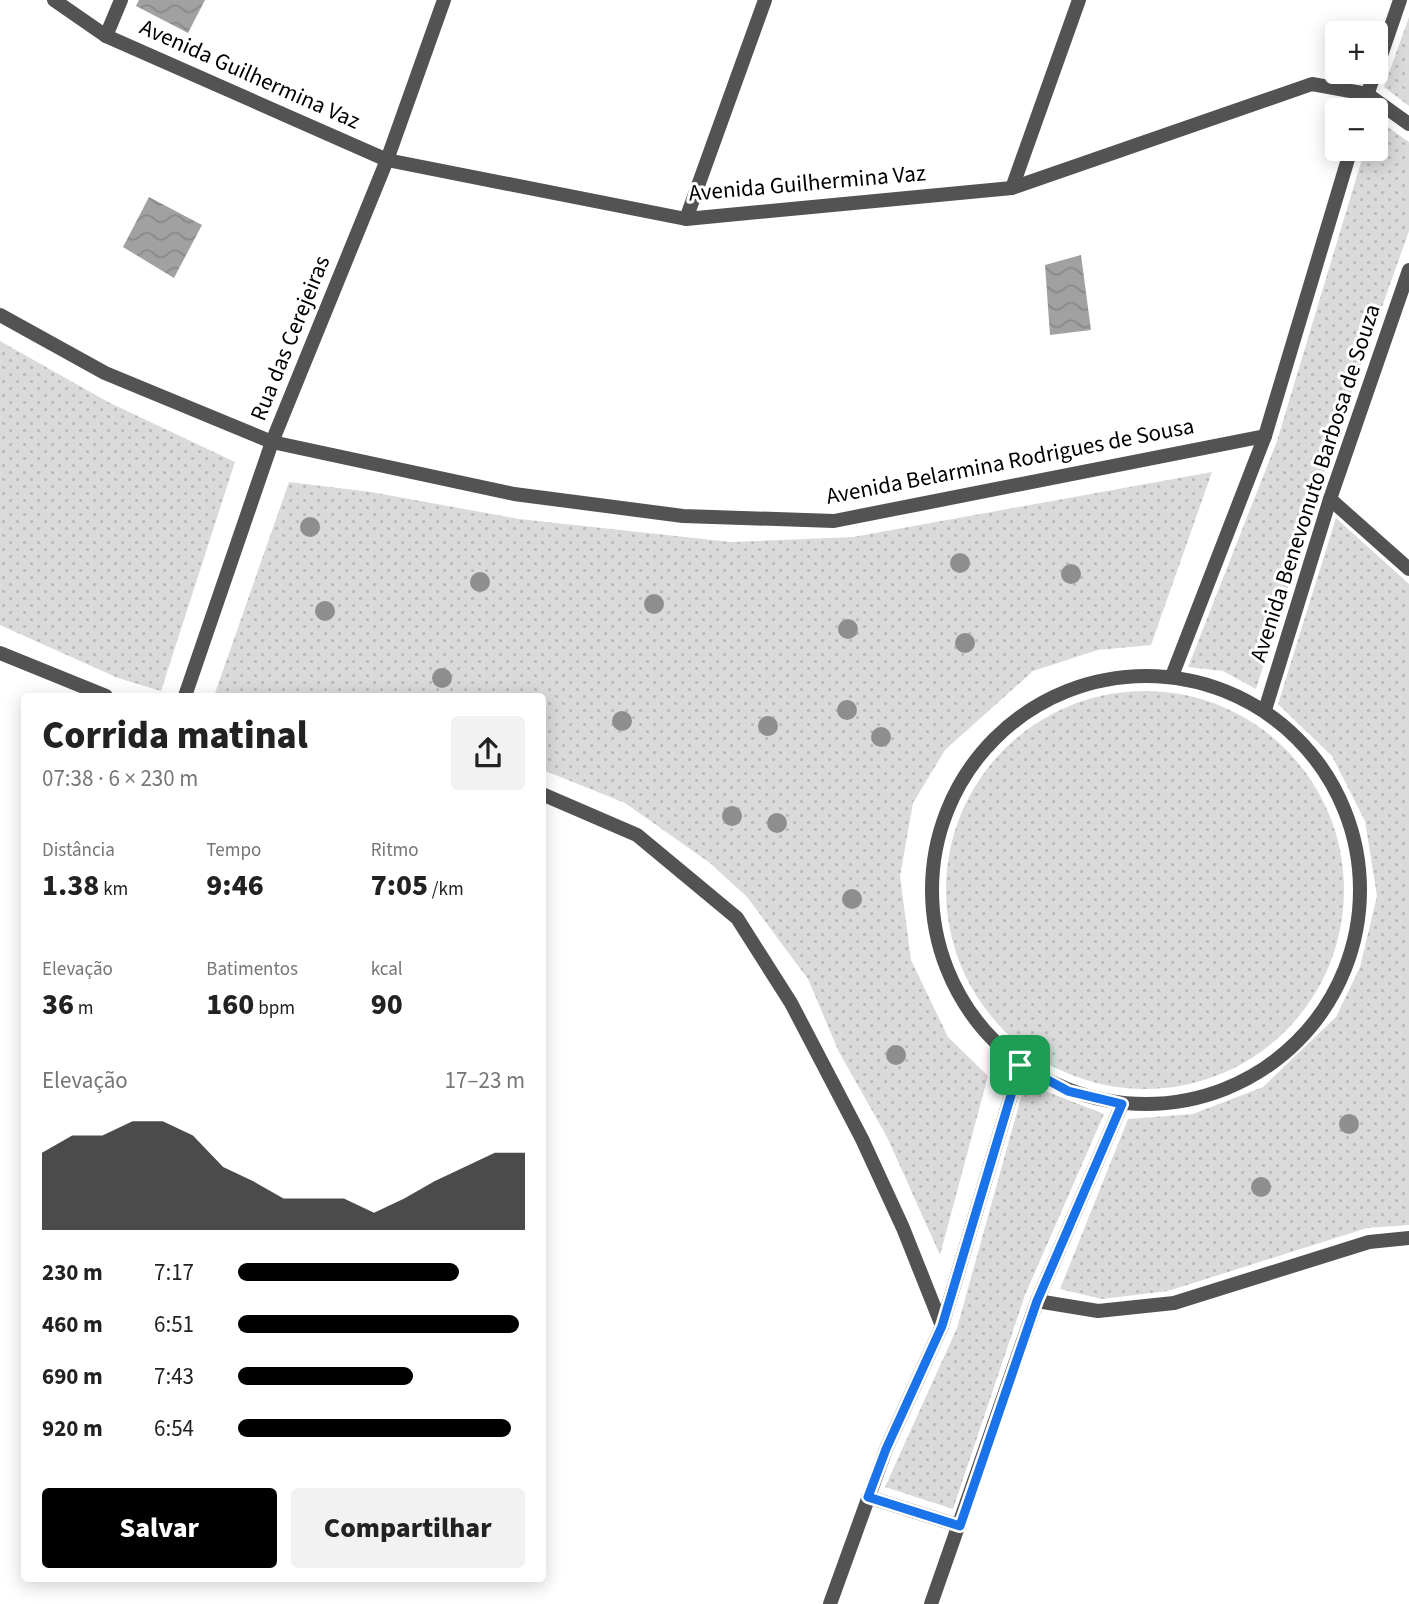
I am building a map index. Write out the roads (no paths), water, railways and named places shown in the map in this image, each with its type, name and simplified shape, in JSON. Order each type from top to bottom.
[{"type":"street","name":"Avenida Guilhermina Vaz","points":[[54,0],[106,36],[387,160],[686,219],[1012,188],[1312,84],[1367,93],[1409,124]]},
{"type":"street","points":[[106,36],[121,0]]},
{"type":"street","name":"Rua das Cerejeiras","points":[[186,693],[272,442],[387,160],[444,0]]},
{"type":"street","points":[[686,219],[765,0]]},
{"type":"street","points":[[1012,188],[1079,0]]},
{"type":"street","points":[[1388,34],[1400,0]]},
{"type":"street","points":[[1366,98],[1370,84]]},
{"type":"street","points":[[1171,676],[1265,436],[1347,161]]},
{"type":"street","name":"Avenida Benevonuto Barbosa de Souza","points":[[1265,710],[1330,499],[1409,270]]},
{"type":"street","name":"Avenida Belarmina Rodrigues de Sousa","points":[[0,315],[105,373],[272,442],[514,494],[683,516],[834,520],[1265,436]]},
{"type":"street","points":[[1330,499],[1409,569]]},
{"type":"street","points":[[0,653],[99,693]]},
{"type":"street","points":[[1171,676],[1220,687],[1265,710],[1318,758],[1351,822],[1363,892],[1350,963],[1314,1025],[1260,1073],[1193,1100],[1122,1104],[1068,1091],[1020,1065],[969,1014],[938,951],[929,881],[943,812],[980,751],[1034,705],[1101,679],[1171,676]]},
{"type":"street","points":[[546,796],[637,835],[737,918],[790,1003],[862,1139],[903,1228],[942,1326]]},
{"type":"street","points":[[830,1604],[886,1449],[942,1326],[1020,1065]]},
{"type":"street","points":[[931,1604],[1037,1301],[1122,1104]]},
{"type":"street","points":[[1037,1301],[1098,1311],[1174,1303],[1368,1242],[1409,1238]]},
{"type":"street","points":[[868,1497],[960,1526]]},
{"type":"water","points":[[139,0],[205,0],[188,33],[136,6]]},
{"type":"water","points":[[149,197],[202,225],[174,278],[123,247]]},
{"type":"water","points":[[1081,255],[1091,330],[1050,335],[1045,265]]}]
